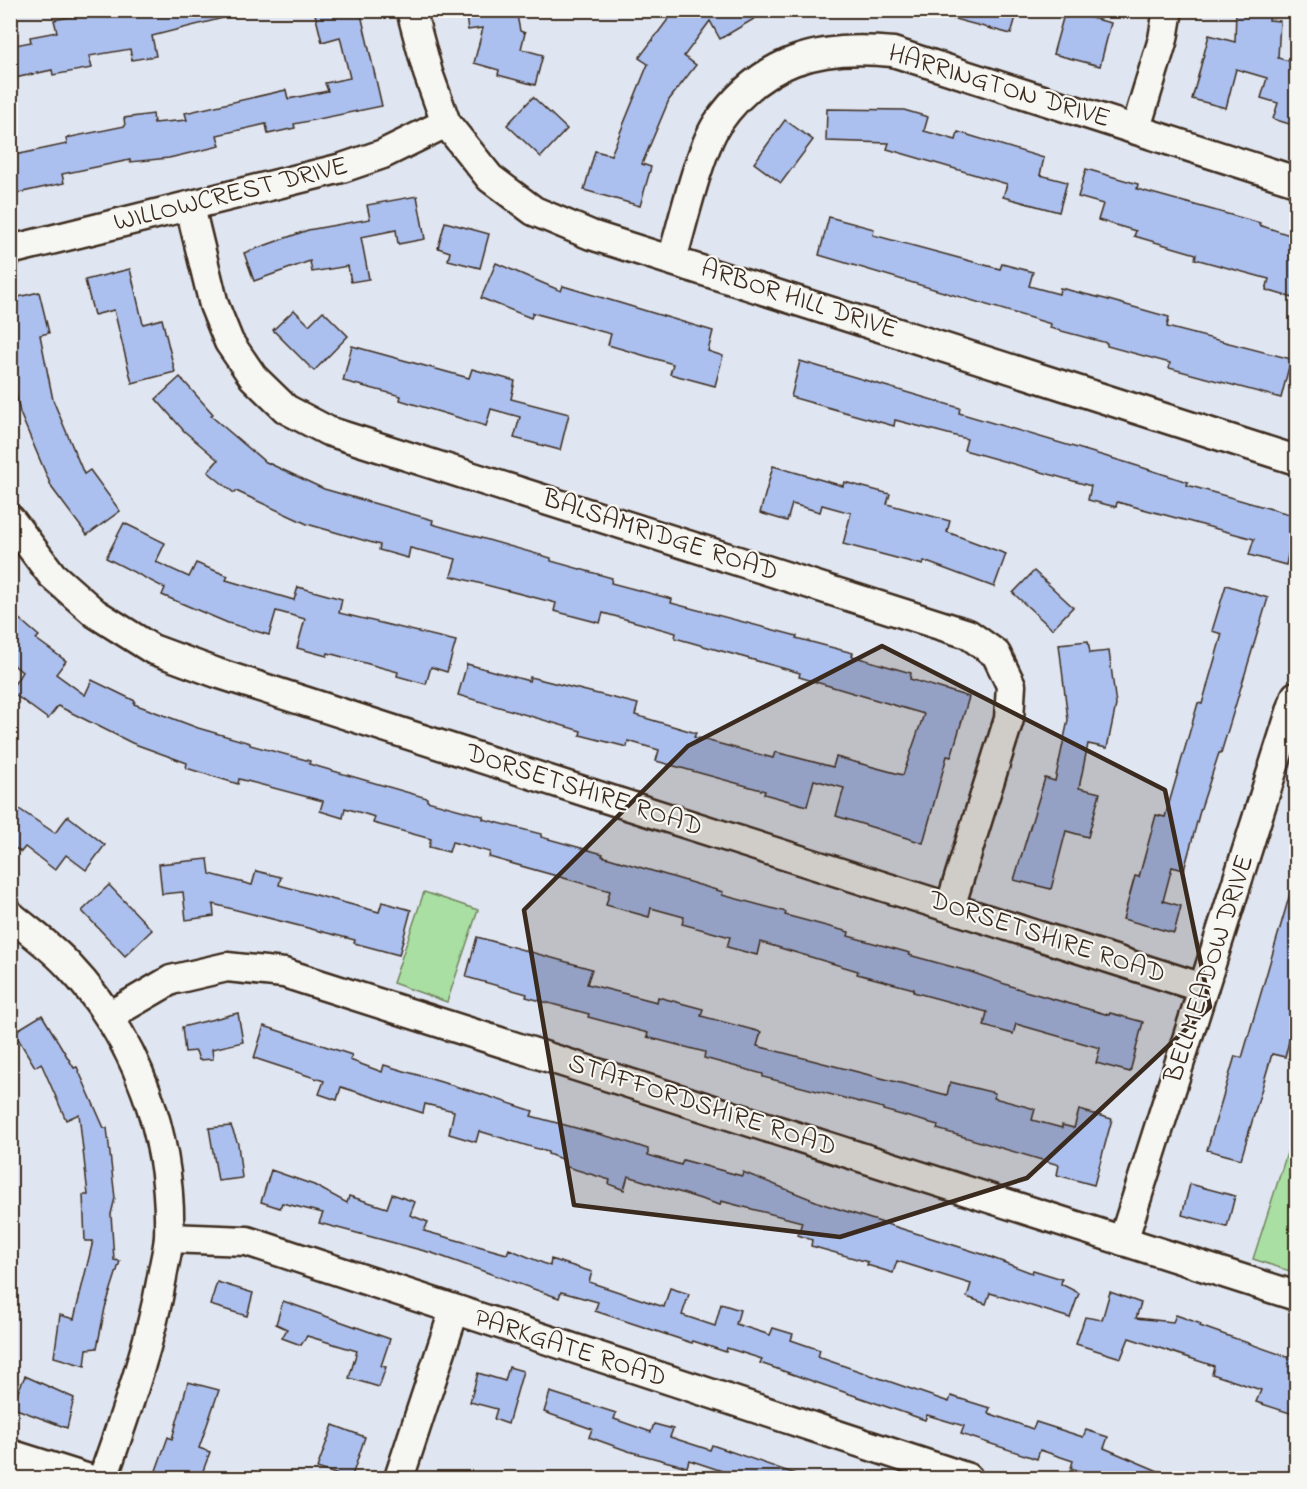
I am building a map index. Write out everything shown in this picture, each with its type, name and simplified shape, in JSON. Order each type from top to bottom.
[{"type":"street","name":"ARBOR HILL DRIVE","points":[[411,10],[428,73],[446,123],[490,178],[534,211],[591,235],[1296,460]]},
{"type":"street","points":[[1136,128],[1163,39],[1168,10]]},
{"type":"street","name":"HARRINGTON DRIVE","points":[[672,260],[704,153],[717,125],[749,86],[778,66],[814,54],[858,48],[893,52],[1296,181]]},
{"type":"street","name":"WILLOWCREST DRIVE","points":[[10,250],[190,207],[383,154],[446,123]]},
{"type":"street","name":"BALSAMRIDGE ROAD","points":[[190,207],[214,305],[229,342],[253,377],[286,409],[328,431],[968,634],[996,654],[1011,685],[1010,719],[950,907]]},
{"type":"street","name":"DORSETSHIRE ROAD","points":[[10,519],[52,575],[95,613],[152,649],[217,673],[1203,988]]},
{"type":"street","name":"BELLMEADOW DRIVE","points":[[1124,1241],[1296,696]]},
{"type":"street","points":[[10,915],[69,965],[109,1016],[138,1067],[157,1122],[167,1186],[169,1238],[154,1324],[103,1479]]},
{"type":"street","name":"STAFFORDSHIRE ROAD","points":[[109,1016],[171,980],[227,967],[284,973],[1296,1296]]},
{"type":"street","name":"PARKGATE ROAD","points":[[169,1238],[247,1241],[968,1479]]},
{"type":"street","points":[[399,1479],[454,1311]]},
{"type":"street","points":[[10,1454],[86,1479]]},
{"type":"highlighted area","points":[[882,646],[1165,790],[1210,1007],[1027,1178],[840,1237],[574,1205],[524,910],[688,746]]},
{"type":"green space","points":[[424,892],[478,910],[447,1002],[393,983]]},
{"type":"green space","points":[[1296,1125],[1296,1273],[1253,1259]]},
{"type":"building","points":[[89,10],[115,10],[116,15],[140,10],[230,10],[231,16],[152,36],[156,56],[132,60],[130,49],[89,56],[92,68],[53,75],[52,70],[10,79],[10,46],[31,42],[30,37],[57,32],[54,20],[90,13]]},
{"type":"building","points":[[314,10],[360,10],[382,106],[294,124],[295,128],[268,134],[266,124],[217,135],[220,146],[169,158],[130,162],[130,160],[62,174],[64,183],[18,193],[10,156],[67,144],[66,138],[125,126],[124,118],[153,114],[154,123],[187,120],[185,113],[286,90],[288,99],[328,91],[325,83],[350,78],[340,37],[322,42]]},
{"type":"building","points":[[465,10],[516,10],[520,31],[525,33],[521,49],[543,55],[535,85],[498,75],[499,70],[474,63],[483,28],[468,30]]},
{"type":"building","points":[[675,10],[769,10],[720,39],[710,21],[684,56],[696,65],[669,100],[642,164],[651,167],[640,206],[584,190],[595,151],[611,155],[648,64],[639,58]]},
{"type":"building","points":[[943,10],[1018,10],[1011,34],[943,16]]},
{"type":"building","points":[[1236,10],[1270,10],[1269,20],[1280,21],[1278,58],[1296,63],[1296,126],[1273,119],[1278,103],[1261,98],[1267,78],[1236,69],[1226,108],[1192,99],[1209,35],[1235,42]]},
{"type":"building","points":[[1065,11],[1111,23],[1100,66],[1053,54]]},
{"type":"building","points":[[533,97],[567,129],[541,157],[507,125]]},
{"type":"building","points":[[827,109],[904,110],[928,117],[924,131],[956,140],[958,132],[1044,158],[1040,175],[1067,182],[1059,212],[1003,197],[1007,184],[887,149],[889,143],[826,141]]},
{"type":"building","points":[[785,120],[813,140],[781,183],[754,163]]},
{"type":"building","points":[[1086,169],[1138,184],[1137,189],[1260,223],[1259,225],[1296,237],[1296,285],[1293,298],[1266,290],[1269,279],[1195,259],[1196,254],[1134,236],[1136,231],[1098,220],[1103,204],[1078,197]]},
{"type":"building","points":[[417,196],[425,239],[398,244],[396,230],[361,237],[369,279],[351,282],[348,266],[312,272],[310,261],[254,281],[244,253],[308,230],[370,219],[367,205]]},
{"type":"building","points":[[829,217],[874,229],[873,235],[1000,269],[1002,264],[1033,272],[1029,286],[1059,294],[1060,288],[1105,299],[1169,317],[1167,327],[1291,359],[1281,398],[1169,368],[1170,363],[1050,328],[1051,324],[819,255]]},
{"type":"building","points":[[445,222],[489,234],[480,268],[448,260],[450,252],[438,248]]},
{"type":"building","points":[[496,263],[561,291],[563,286],[713,331],[708,351],[723,356],[715,386],[670,374],[673,364],[608,345],[611,334],[533,313],[531,318],[481,298]]},
{"type":"building","points":[[130,269],[143,324],[162,319],[175,372],[132,383],[114,310],[94,315],[85,280]]},
{"type":"building","points":[[39,292],[49,333],[40,335],[53,400],[84,474],[90,470],[120,511],[87,535],[52,488],[20,413],[10,364],[10,299]]},
{"type":"building","points":[[294,310],[309,325],[323,311],[348,336],[314,371],[273,330]]},
{"type":"building","points":[[352,346],[469,378],[472,369],[515,381],[511,399],[569,414],[560,450],[514,438],[520,417],[491,409],[486,426],[400,400],[401,396],[343,381]]},
{"type":"building","points":[[800,361],[960,408],[959,413],[1128,463],[1188,482],[1187,485],[1296,516],[1286,565],[1249,555],[1254,539],[1117,502],[1116,507],[1088,500],[1091,486],[964,450],[967,439],[895,420],[894,426],[791,397]]},
{"type":"building","points":[[180,377],[213,414],[211,416],[264,461],[324,489],[433,520],[432,524],[612,578],[611,583],[672,599],[671,603],[853,653],[852,656],[911,673],[910,679],[969,697],[951,757],[947,756],[923,843],[836,816],[844,788],[814,780],[807,806],[764,794],[765,791],[656,761],[659,750],[628,741],[627,747],[580,735],[581,731],[458,695],[467,664],[529,681],[530,677],[638,704],[635,715],[696,733],[694,737],[773,758],[775,752],[833,767],[836,757],[903,775],[924,714],[799,677],[800,673],[675,638],[676,633],[603,613],[600,623],[554,611],[556,603],[451,576],[456,559],[410,548],[408,558],[379,550],[380,545],[307,524],[236,491],[234,493],[208,472],[218,460],[184,431],[156,399]]},
{"type":"building","points":[[773,466],[843,486],[844,482],[890,494],[887,504],[950,521],[947,532],[1006,554],[994,587],[924,561],[923,565],[843,544],[851,513],[822,505],[820,512],[792,504],[787,521],[760,513]]},
{"type":"building","points":[[124,523],[165,543],[156,562],[189,577],[196,563],[228,576],[226,580],[294,600],[298,587],[342,599],[339,613],[456,641],[447,672],[431,667],[426,684],[397,676],[398,672],[328,653],[327,656],[297,648],[305,619],[276,611],[269,635],[228,623],[162,595],[165,588],[106,558]]},
{"type":"building","points":[[1034,571],[1073,607],[1052,629],[1013,593]]},
{"type":"building","points":[[1226,585],[1268,598],[1221,753],[1219,753],[1200,811],[1184,870],[1172,867],[1163,901],[1181,906],[1174,933],[1123,919],[1135,876],[1139,877],[1156,815],[1165,817],[1198,703],[1202,704],[1222,634],[1212,631]]},
{"type":"building","points":[[10,611],[39,636],[36,639],[66,661],[56,674],[85,695],[92,680],[135,701],[134,704],[198,728],[250,743],[250,745],[310,761],[309,764],[427,798],[427,801],[483,816],[483,819],[541,834],[541,837],[723,892],[722,895],[786,912],[785,915],[849,932],[848,936],[910,953],[909,955],[971,972],[1025,991],[1109,1015],[1110,1013],[1143,1022],[1130,1072],[1096,1063],[1100,1048],[1016,1024],[1013,1034],[984,1026],[987,1012],[913,992],[914,989],[857,974],[858,971],[760,942],[757,955],[727,947],[730,937],[682,924],[684,917],[651,908],[649,917],[606,905],[610,891],[489,857],[490,852],[452,842],[449,852],[429,847],[431,839],[373,823],[375,817],[345,808],[343,818],[320,811],[323,801],[239,779],[238,784],[186,768],[187,763],[132,743],[58,706],[48,719],[10,691],[22,672],[10,662]]},
{"type":"building","points":[[1088,641],[1090,653],[1109,651],[1116,705],[1107,748],[1088,744],[1079,788],[1100,793],[1088,837],[1066,831],[1051,889],[1014,880],[1045,778],[1055,781],[1068,720],[1059,644]]},
{"type":"building","points":[[10,803],[55,833],[68,816],[105,845],[86,870],[66,855],[55,870],[25,847],[21,852],[10,845]]},
{"type":"building","points":[[208,859],[210,874],[252,885],[256,871],[281,877],[279,885],[379,912],[382,902],[411,910],[399,955],[354,943],[355,940],[213,904],[214,916],[186,920],[183,892],[162,894],[159,864]]},
{"type":"building","points":[[109,885],[152,930],[125,956],[82,911]]},
{"type":"building","points":[[1292,887],[1296,888],[1296,1014],[1285,1057],[1272,1054],[1241,1159],[1207,1150],[1235,1056],[1242,1058]]},
{"type":"building","points":[[477,937],[592,969],[587,984],[657,1002],[658,997],[703,1009],[701,1016],[761,1032],[757,1046],[947,1095],[950,1082],[995,1093],[994,1098],[1035,1109],[1032,1120],[1062,1128],[1062,1125],[1074,1128],[1079,1110],[1112,1119],[1094,1185],[1057,1175],[1059,1165],[937,1129],[938,1125],[883,1110],[883,1108],[763,1077],[763,1074],[704,1058],[705,1052],[647,1037],[648,1033],[588,1017],[589,1014],[526,997],[527,994],[466,977]]},
{"type":"building","points":[[238,1013],[243,1042],[212,1049],[213,1059],[199,1060],[196,1051],[185,1052],[182,1027]]},
{"type":"building","points":[[42,1015],[74,1068],[77,1067],[104,1128],[107,1128],[115,1198],[111,1214],[114,1260],[120,1261],[105,1308],[97,1348],[87,1349],[85,1366],[54,1357],[60,1315],[74,1319],[93,1241],[85,1241],[83,1195],[88,1195],[79,1114],[66,1120],[41,1063],[35,1067],[14,1032]]},
{"type":"building","points":[[264,1026],[352,1055],[350,1060],[382,1072],[384,1065],[478,1093],[533,1111],[531,1116],[648,1149],[648,1155],[681,1165],[683,1160],[742,1176],[743,1172],[823,1204],[982,1254],[1032,1273],[1033,1270],[1062,1279],[1061,1284],[1079,1293],[1070,1318],[990,1293],[986,1304],[967,1297],[971,1284],[897,1261],[893,1273],[867,1265],[868,1262],[811,1246],[812,1240],[798,1235],[802,1222],[721,1201],[720,1205],[628,1176],[624,1190],[609,1184],[610,1180],[564,1166],[564,1160],[548,1152],[479,1131],[476,1142],[449,1134],[454,1111],[425,1104],[423,1113],[341,1087],[337,1100],[319,1094],[324,1081],[254,1058]]},
{"type":"building","points":[[231,1126],[238,1144],[242,1178],[218,1181],[209,1128]]},
{"type":"building","points":[[271,1170],[314,1185],[347,1203],[349,1196],[387,1208],[392,1194],[415,1202],[410,1215],[428,1222],[424,1231],[507,1254],[509,1249],[550,1266],[551,1259],[592,1272],[589,1282],[664,1307],[670,1288],[689,1294],[682,1315],[715,1326],[721,1304],[740,1310],[736,1324],[770,1335],[773,1328],[793,1334],[791,1340],[820,1350],[818,1357],[949,1402],[951,1396],[990,1408],[988,1413],[1033,1429],[1036,1422],[1083,1437],[1086,1430],[1108,1437],[1104,1448],[1177,1479],[1103,1479],[1071,1468],[1073,1461],[1040,1450],[1037,1459],[961,1434],[964,1426],[927,1415],[925,1420],[760,1363],[762,1359],[727,1348],[726,1352],[693,1341],[692,1343],[595,1311],[598,1302],[561,1292],[559,1298],[432,1253],[319,1223],[323,1213],[282,1203],[280,1208],[261,1202]]},
{"type":"building","points":[[1190,1184],[1235,1196],[1227,1227],[1182,1215]]},
{"type":"building","points":[[217,1282],[253,1293],[247,1316],[210,1305]]},
{"type":"building","points":[[1110,1292],[1141,1303],[1136,1318],[1173,1322],[1176,1315],[1201,1324],[1200,1326],[1296,1360],[1296,1415],[1256,1402],[1261,1390],[1212,1374],[1214,1366],[1129,1338],[1121,1358],[1076,1344],[1085,1317],[1102,1320]]},
{"type":"building","points":[[283,1301],[390,1339],[381,1366],[386,1367],[379,1387],[349,1378],[357,1351],[307,1336],[301,1345],[282,1338],[287,1329],[276,1324]]},
{"type":"building","points":[[509,1367],[523,1371],[508,1424],[494,1419],[497,1409],[470,1402],[478,1373],[505,1381]]},
{"type":"building","points":[[25,1376],[74,1398],[67,1428],[11,1407]]},
{"type":"building","points":[[188,1382],[219,1390],[199,1448],[210,1452],[200,1479],[153,1479],[168,1437],[172,1439]]},
{"type":"building","points":[[550,1392],[616,1413],[614,1419],[651,1432],[654,1424],[673,1429],[670,1437],[710,1450],[712,1445],[801,1476],[801,1479],[746,1479],[689,1460],[687,1467],[628,1451],[589,1437],[592,1429],[544,1412]]},
{"type":"building","points":[[333,1425],[365,1437],[351,1479],[317,1468]]}]
